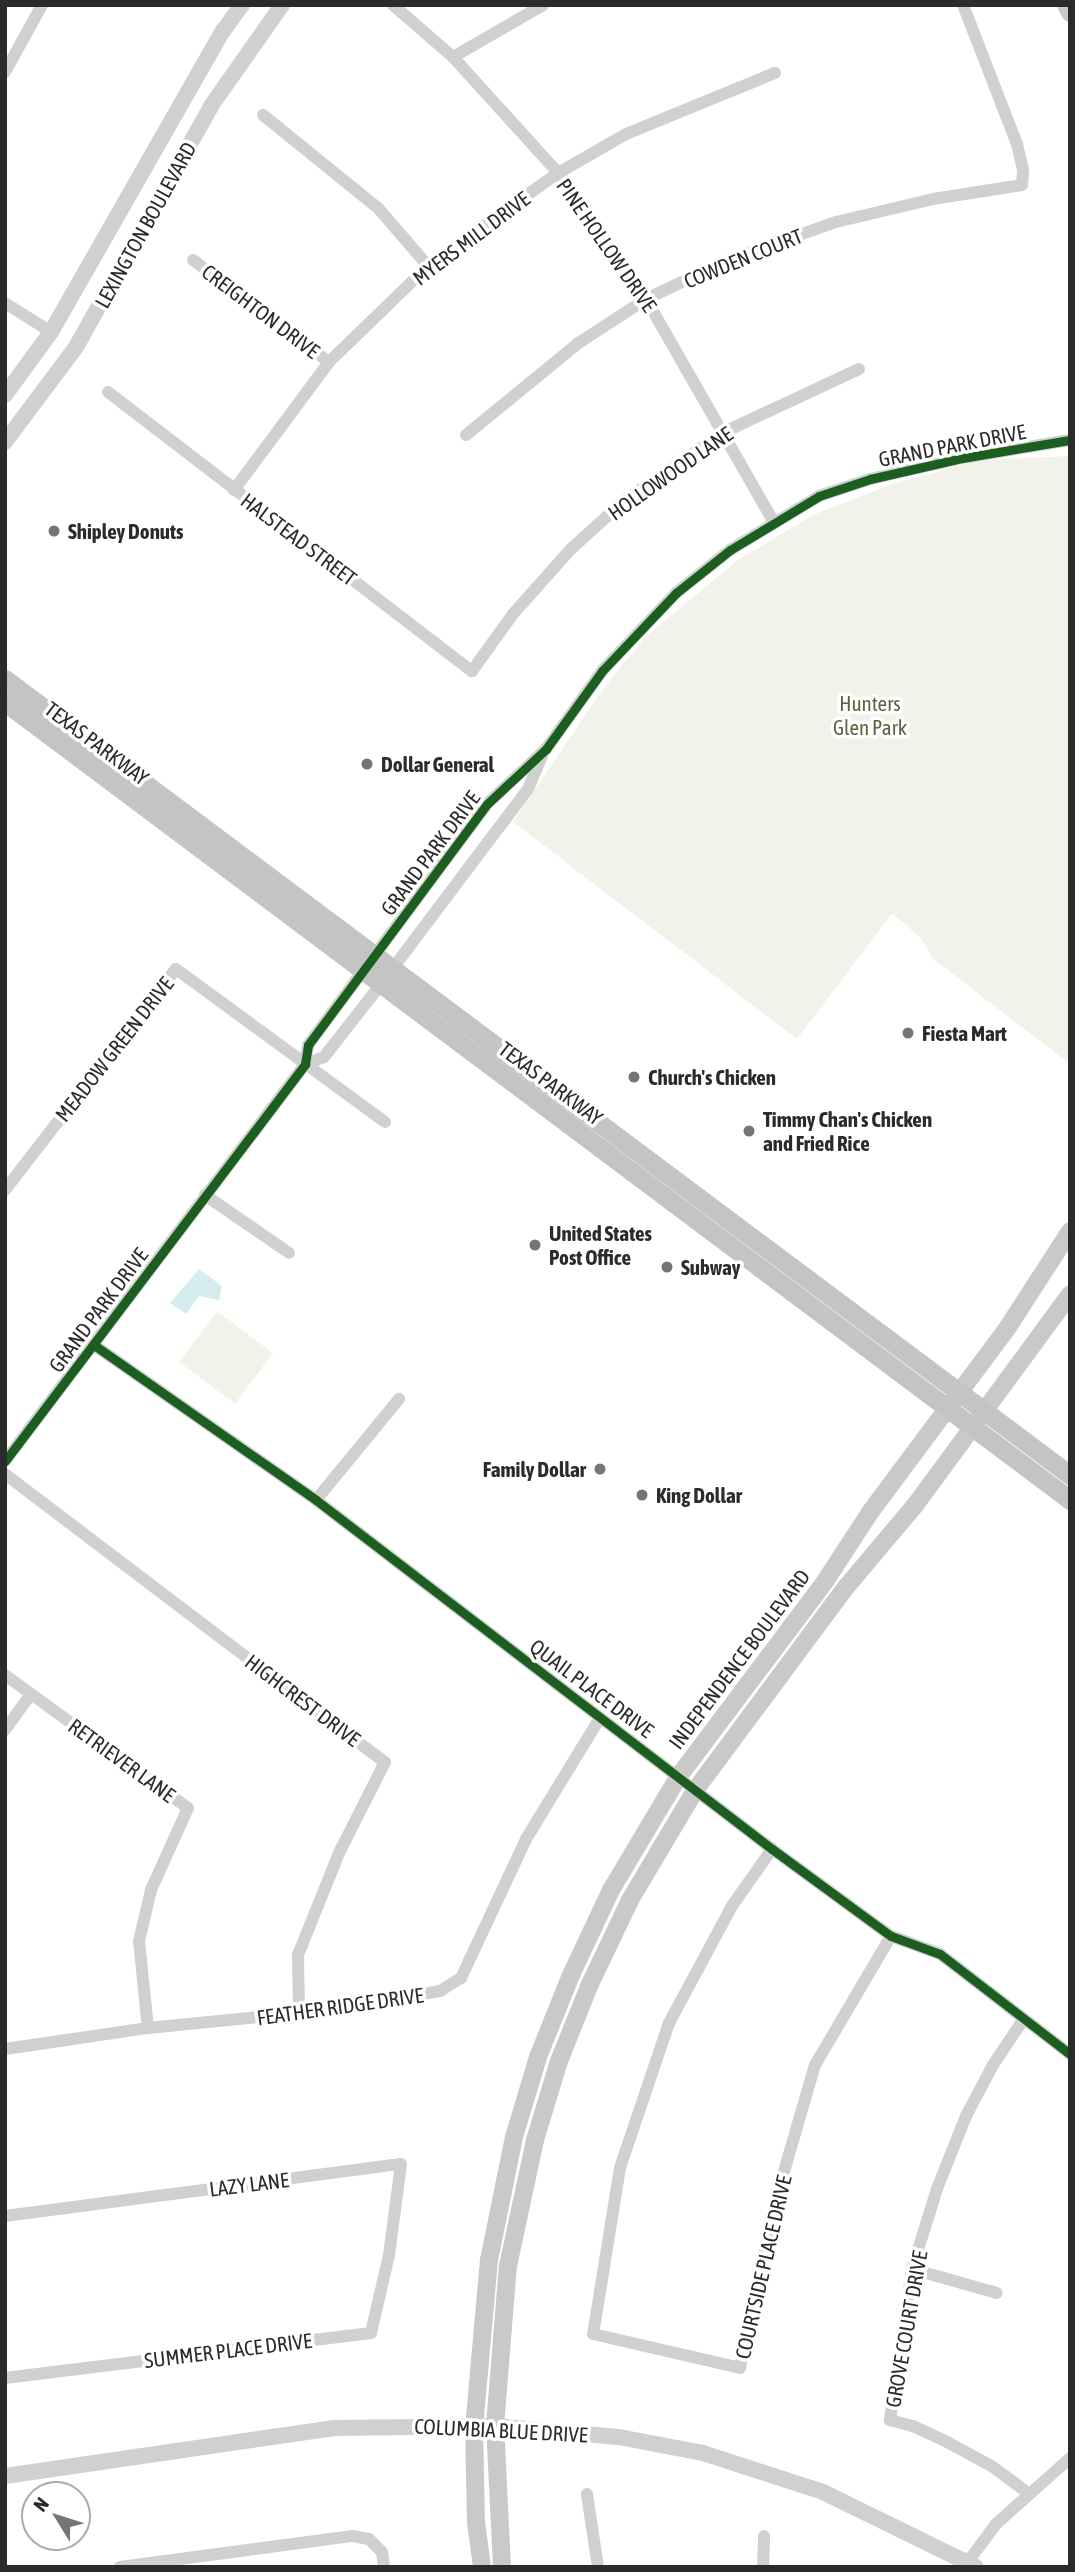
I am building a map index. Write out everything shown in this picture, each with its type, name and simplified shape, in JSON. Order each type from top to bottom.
[{"type":"main road","points":[[1066,5],[1070,13]]},
{"type":"main road","name":"TEXAS PARKWAY","points":[[5,678],[1070,1475]]},
{"type":"main road","name":"TEXAS PARKWAY","points":[[5,702],[1070,1500]]},
{"type":"main road","points":[[153,814],[166,797]]},
{"type":"main road","points":[[548,1109],[561,1106],[577,1118],[590,1115]]},
{"type":"main road","points":[[680,1208],[697,1209],[709,1218],[727,1216]]},
{"type":"main road","name":"INDEPENDENCE BOULEVARD","points":[[482,2567],[476,2522],[474,2428],[481,2314],[501,2196],[538,2057],[571,1975],[611,1890],[679,1776],[826,1580],[871,1511],[1026,1303],[1070,1231]]},
{"type":"main road","name":"INDEPENDENCE BOULEVARD","points":[[502,2567],[495,2426],[502,2312],[521,2200],[559,2061],[590,1984],[630,1900],[696,1789],[847,1587],[896,1531],[1070,1294]]},
{"type":"main road","points":[[826,1580],[847,1587]]},
{"type":"main road","points":[[571,1975],[590,1984]]},
{"type":"main road","points":[[501,2196],[521,2200]]},
{"type":"street","points":[[5,72],[42,5]]},
{"type":"street","name":"LEXINGTON BOULEVARD","points":[[5,396],[51,332],[223,31],[242,5]]},
{"type":"street","name":"LEXINGTON BOULEVARD","points":[[5,442],[76,347],[211,106],[282,5]]},
{"type":"street","name":"PINE HOLLOW DRIVE","points":[[393,5],[453,57],[558,173],[646,299],[773,521]]},
{"type":"street","points":[[453,57],[543,5]]},
{"type":"street","name":"COWDEN COURT","points":[[466,435],[577,344],[646,299],[724,262],[835,222],[933,199],[1022,185],[1023,170],[1017,144],[963,5]]},
{"type":"street","name":"MYERS MILL DRIVE","points":[[234,490],[329,362],[428,266],[558,173],[626,134],[775,73]]},
{"type":"street","points":[[262,116],[378,208],[428,266]]},
{"type":"street","points":[[159,145],[182,157]]},
{"type":"street","name":"CREIGHTON DRIVE","points":[[192,260],[329,362]]},
{"type":"street","points":[[5,303],[51,332]]},
{"type":"street","name":"HOLLOWOOD LANE","points":[[485,652],[513,614],[570,549],[625,500],[724,432],[859,369]]},
{"type":"street","points":[[24,370],[47,386]]},
{"type":"street","name":"HALSTEAD STREET","points":[[108,392],[472,671],[485,652]]},
{"type":"street","name":"GRAND PARK DRIVE","points":[[5,1461],[305,1064],[308,1045],[487,804],[546,749],[602,671],[638,629],[676,593],[773,521],[819,496],[870,478],[962,458],[1069,441]]},
{"type":"street","name":"GRAND PARK DRIVE","points":[[305,1064],[324,1057],[381,985],[528,789],[546,749]]},
{"type":"street","name":"MEADOW GREEN DRIVE","points":[[5,1190],[176,969],[305,1064]]},
{"type":"street","points":[[305,1064],[385,1122]]},
{"type":"street","points":[[205,1195],[289,1253]]},
{"type":"street","name":"QUAIL PLACE DRIVE","points":[[94,1345],[316,1500],[772,1849],[891,1936],[940,1954],[1070,2054]]},
{"type":"street","points":[[316,1500],[398,1399]]},
{"type":"street","name":"HIGHCREST DRIVE","points":[[5,1474],[385,1762],[339,1853],[298,1955],[299,2014]]},
{"type":"street","name":"RETRIEVER LANE","points":[[5,1675],[188,1808],[151,1890],[139,1941],[148,2028]]},
{"type":"street","points":[[5,1730],[31,1694]]},
{"type":"street","name":"FEATHER RIDGE DRIVE","points":[[5,2049],[148,2028],[299,2014],[440,1991],[461,1978],[526,1839],[600,1718]]},
{"type":"street","name":"COURTSIDE PLACE DRIVE","points":[[772,1849],[732,1906],[669,2023],[620,2168],[593,2334],[740,2368],[776,2199],[815,2065],[891,1936]]},
{"type":"street","name":"GROVE COURT DRIVE","points":[[1023,2020],[993,2065],[966,2116],[937,2189],[912,2269],[890,2420],[913,2426],[947,2442],[993,2468],[1028,2493]]},
{"type":"street","name":"LAZY LANE","points":[[5,2216],[401,2164],[389,2255]]},
{"type":"street","name":"SUMMER PLACE DRIVE","points":[[5,2378],[371,2333],[389,2255]]},
{"type":"street","points":[[912,2269],[997,2293]]},
{"type":"street","name":"COLUMBIA BLUE DRIVE","points":[[5,2476],[333,2428],[495,2426],[619,2437],[704,2453],[823,2492],[969,2565]]},
{"type":"street","points":[[969,2565],[996,2524],[1070,2458]]},
{"type":"street","points":[[587,2494],[598,2567]]},
{"type":"street","points":[[120,2567],[353,2536],[369,2539],[382,2552],[384,2567]]},
{"type":"street","points":[[763,2567],[764,2536]]},
{"type":"green space","name":"Hunters Glen Park","points":[[1070,456],[1070,1064],[933,959],[921,938],[892,913],[797,1039],[513,822],[600,693],[644,638],[738,560],[815,514],[890,485],[980,460]]},
{"type":"green space","points":[[217,1311],[273,1353],[235,1404],[179,1362]]},
{"type":"water","points":[[199,1269],[222,1286],[219,1300],[199,1296],[186,1314],[170,1303]]},
{"type":"cycle path","points":[[5,1461],[305,1064],[308,1045],[487,804],[546,749],[602,671],[676,593],[730,550],[819,496],[870,479],[962,458],[1070,440]]},
{"type":"cycle path","points":[[94,1345],[316,1500],[772,1849],[891,1936],[940,1954],[1070,2054]]},
{"type":"place","name":"Shipley Donuts","points":[[54,531]]},
{"type":"place","name":"Dollar General","points":[[367,764]]},
{"type":"place","name":"Fiesta Mart","points":[[908,1033]]},
{"type":"place","name":"Church's Chicken","points":[[634,1077]]},
{"type":"place","name":"Timmy Chan's Chicken and Fried Rice","points":[[749,1131]]},
{"type":"place","name":"United States Post Office","points":[[535,1245]]},
{"type":"place","name":"Subway","points":[[667,1267]]},
{"type":"place","name":"Family Dollar","points":[[600,1469]]},
{"type":"place","name":"King Dollar","points":[[642,1495]]}]
